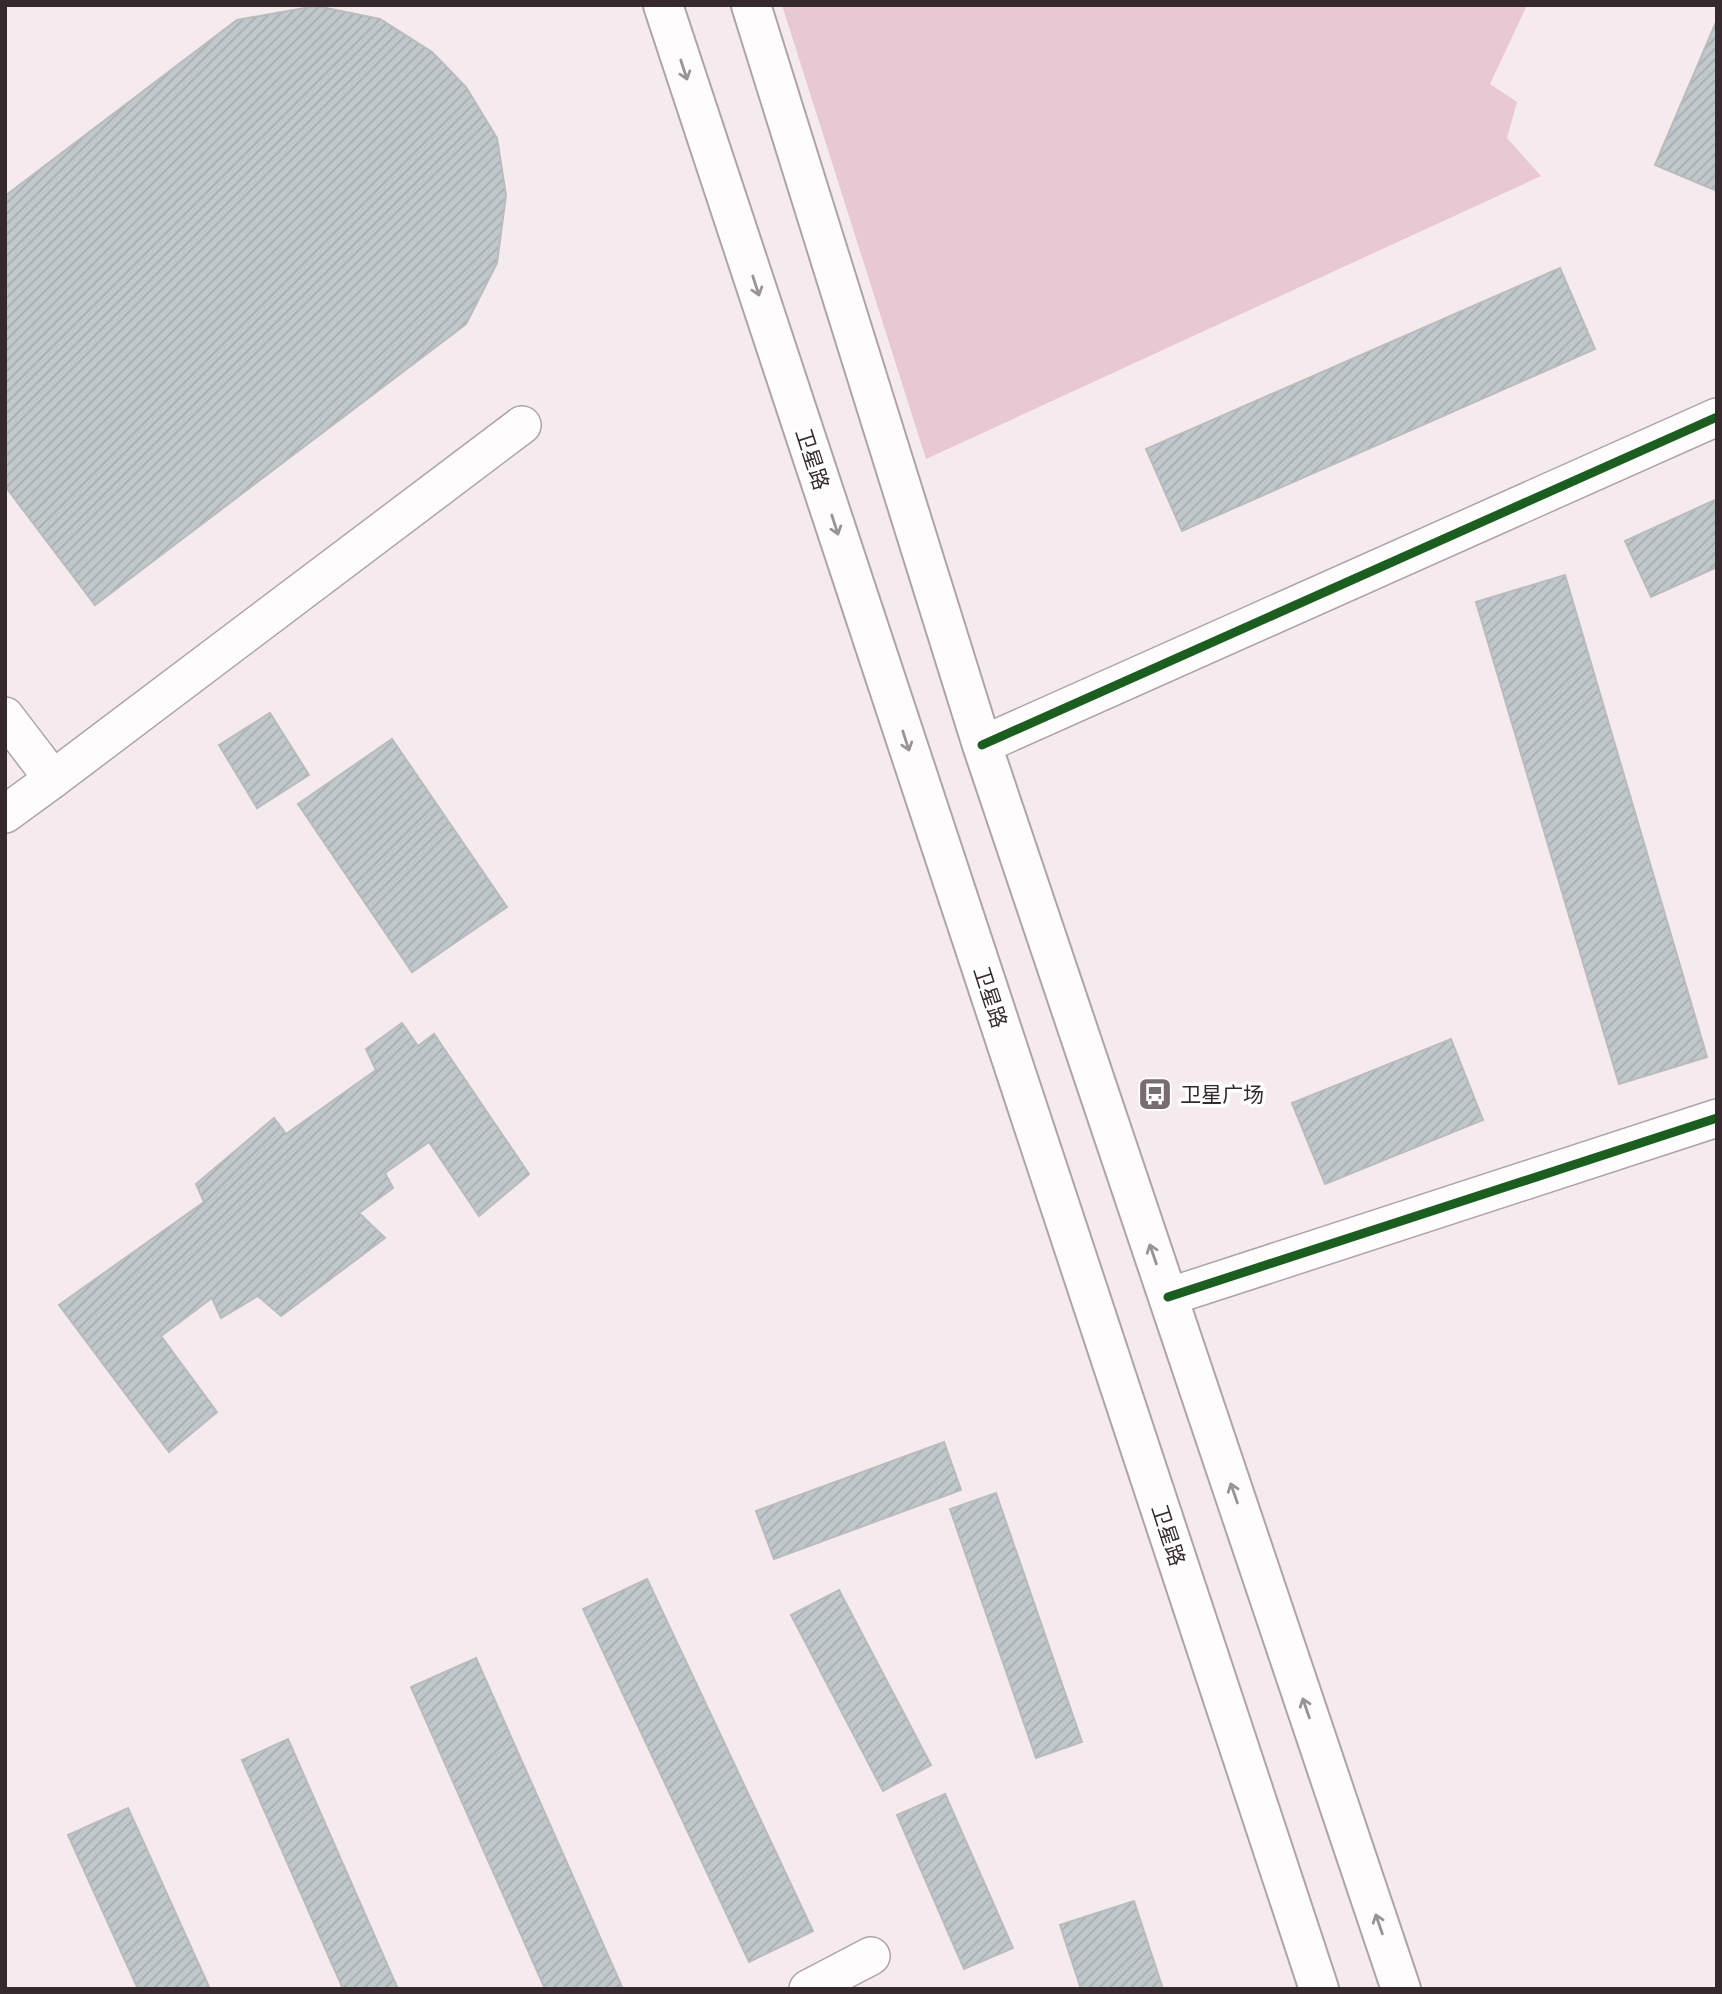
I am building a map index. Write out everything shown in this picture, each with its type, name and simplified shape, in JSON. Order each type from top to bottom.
[{"type":"main road","name":"卫星路","points":[[663,5],[1319,1989]]},
{"type":"main road","points":[[751,5],[982,745],[1401,1989]]},
{"type":"street","points":[[982,745],[1717,417]]},
{"type":"street","points":[[5,814],[522,425]]},
{"type":"street","points":[[5,716],[53,779]]},
{"type":"street","points":[[1168,1297],[1717,1118]]},
{"type":"street","points":[[807,1989],[871,1956]]},
{"type":"shaded area","points":[[782,5],[1527,5],[1490,84],[1517,102],[1507,138],[1541,176],[926,459]]},
{"type":"building","points":[[316,6],[380,19],[432,52],[466,87],[497,138],[506,195],[497,263],[466,324],[95,605],[5,486],[5,196],[237,20]]},
{"type":"building","points":[[1717,20],[1717,191],[1655,165]]},
{"type":"building","points":[[1560,268],[1595,349],[1182,531],[1146,449]]},
{"type":"building","points":[[1717,499],[1717,567],[1651,597],[1625,541]]},
{"type":"building","points":[[1565,575],[1707,1057],[1619,1084],[1476,602]]},
{"type":"building","points":[[270,713],[309,775],[257,808],[219,745]]},
{"type":"building","points":[[392,739],[507,907],[412,972],[298,804]]},
{"type":"building","points":[[402,1023],[418,1046],[434,1034],[529,1174],[479,1216],[429,1142],[385,1173],[393,1188],[359,1213],[385,1238],[281,1316],[258,1296],[221,1318],[212,1298],[161,1336],[217,1412],[169,1452],[59,1305],[204,1202],[196,1184],[274,1118],[286,1134],[376,1070],[366,1049]]},
{"type":"building","points":[[1451,1039],[1483,1120],[1325,1184],[1292,1103]]},
{"type":"building","points":[[944,1442],[961,1490],[774,1559],[756,1511]]},
{"type":"building","points":[[996,1493],[1082,1742],[1036,1758],[950,1509]]},
{"type":"building","points":[[647,1579],[813,1931],[749,1962],[583,1609]]},
{"type":"building","points":[[839,1590],[931,1765],[883,1791],[791,1615]]},
{"type":"building","points":[[476,1658],[623,1989],[545,1989],[411,1687]]},
{"type":"building","points":[[288,1739],[398,1989],[343,1989],[242,1760]]},
{"type":"building","points":[[945,1794],[1013,1948],[964,1969],[897,1815]]},
{"type":"building","points":[[128,1808],[210,1989],[138,1989],[68,1835]]},
{"type":"building","points":[[1134,1901],[1163,1989],[1081,1989],[1060,1925]]},
{"type":"cycle path","points":[[982,745],[1717,417]]},
{"type":"cycle path","points":[[1168,1297],[1717,1118]]},
{"type":"place","name":"卫星广场","points":[[1155,1094]]}]
